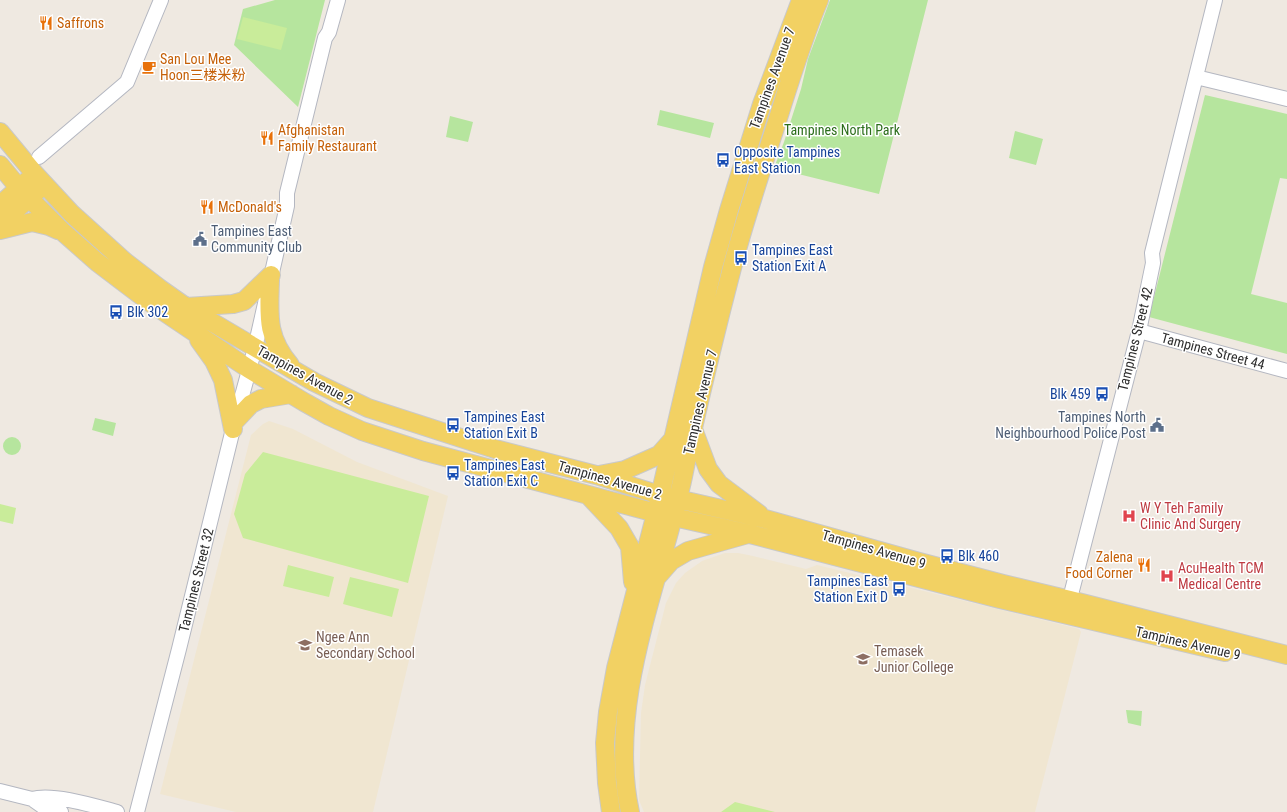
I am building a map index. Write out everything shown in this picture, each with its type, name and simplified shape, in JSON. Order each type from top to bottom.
[{"type":"main road","name":"Tampines Avenue 7","points":[[630,812],[625,778],[624,746],[626,715],[632,678],[655,579],[665,515],[660,495],[675,436],[713,267],[729,210],[762,104],[801,0]]},
{"type":"main road","name":"Tampines Avenue 7","points":[[611,812],[607,784],[605,743],[608,712],[616,668],[634,599],[665,515],[678,499],[732,266],[749,207],[806,32],[819,0]]},
{"type":"main road","name":"Tampines Avenue 2","points":[[0,132],[39,172],[72,214],[104,244],[153,284],[186,307],[339,395],[368,408],[495,449],[596,475],[660,495],[678,499]]},
{"type":"main road","name":"Tampines Avenue 2","points":[[0,165],[24,193],[63,232],[119,279],[151,303],[249,369],[329,416],[362,431],[424,451],[665,515]]},
{"type":"main road","points":[[0,224],[39,172]]},
{"type":"main road","points":[[0,205],[24,193]]},
{"type":"main road","points":[[0,230],[32,222],[49,226],[63,232]]},
{"type":"main road","points":[[186,307],[217,306],[244,301],[270,277]]},
{"type":"main road","points":[[270,277],[269,314],[272,337],[280,353],[295,371]]},
{"type":"main road","points":[[191,330],[207,350],[223,380],[234,425]]},
{"type":"main road","points":[[234,425],[250,404],[261,399],[292,394]]},
{"type":"main road","points":[[693,429],[708,469],[719,484],[765,519]]},
{"type":"main road","points":[[596,475],[625,470],[658,455],[675,436]]},
{"type":"main road","points":[[587,495],[619,528],[630,547],[634,599]]},
{"type":"main road","name":"Tampines Avenue 9","points":[[678,499],[765,519],[1003,584],[1068,607],[1287,667]]},
{"type":"main road","name":"Tampines Avenue 9","points":[[665,515],[750,534],[1000,599],[1068,607],[1287,655]]},
{"type":"main road","points":[[655,579],[671,561],[688,551],[750,534]]},
{"type":"street","points":[[39,172],[127,82],[161,0]]},
{"type":"street","name":"Tampines Street 32","points":[[137,812],[234,425],[255,348],[287,206],[287,192],[302,146],[332,40],[329,32],[338,0]]},
{"type":"street","name":"Tampines Street 42","points":[[1068,607],[1139,331],[1153,263],[1157,254],[1215,0]]},
{"type":"street","name":"Tampines Street 42","points":[[1198,77],[1220,0]]},
{"type":"street","points":[[1198,77],[1287,99]]},
{"type":"street","name":"Tampines Street 44","points":[[1139,331],[1287,371]]},
{"type":"street","points":[[0,790],[32,799],[42,806],[62,812]]},
{"type":"street","points":[[32,799],[42,796],[55,797],[118,812]]},
{"type":"shaded area","name":"Ngee Ann Secondary School","points":[[269,421],[293,429],[357,462],[448,496],[373,812],[236,812],[160,794],[251,435],[263,424]]},
{"type":"shaded area","name":"Temasek Junior College","points":[[725,553],[738,553],[806,569],[817,565],[1079,629],[1081,632],[1035,812],[644,812],[639,800],[641,713],[645,685],[666,603],[676,583],[685,573],[702,561]]},
{"type":"green space","points":[[275,0],[325,0],[298,107],[234,45],[243,9]]},
{"type":"green space","name":"Tampines North Park","points":[[830,0],[928,0],[879,194],[774,168],[801,89],[808,59]]},
{"type":"green space","points":[[243,17],[287,28],[281,50],[237,39]]},
{"type":"green space","points":[[1205,95],[1287,114],[1287,179],[1280,178],[1251,294],[1287,303],[1287,354],[1149,317]]},
{"type":"green space","points":[[660,110],[714,123],[710,138],[657,125]]},
{"type":"green space","points":[[450,116],[473,122],[468,142],[446,137]]},
{"type":"green space","points":[[1015,131],[1043,139],[1036,165],[1009,158]]},
{"type":"green space","points":[[95,418],[116,423],[113,436],[92,430]]},
{"type":"green space","points":[[12,437],[18,440],[21,446],[18,452],[12,455],[6,452],[3,446],[6,440]]},
{"type":"green space","points":[[263,452],[429,496],[408,583],[243,538],[234,514],[245,474]]},
{"type":"green space","points":[[0,504],[16,508],[13,524],[0,521]]},
{"type":"green space","points":[[288,565],[334,577],[329,597],[283,586]]},
{"type":"green space","points":[[350,577],[399,589],[392,617],[343,604]]},
{"type":"green space","points":[[1126,710],[1142,711],[1141,726],[1128,723]]},
{"type":"green space","points":[[735,802],[775,812],[721,812]]},
{"type":"place","name":"Saffrons","points":[[46,23]]},
{"type":"place","name":"San Lou Mee Hoon三楼米粉","points":[[149,67]]},
{"type":"place","name":"Afghanistan Family Restaurant","points":[[267,138]]},
{"type":"place","name":"Opposite Tampines East Station","points":[[723,160]]},
{"type":"place","name":"McDonald's","points":[[207,207]]},
{"type":"place","name":"Tampines East Community Club","points":[[200,239]]},
{"type":"place","name":"Tampines East Station Exit A","points":[[741,258]]},
{"type":"place","name":"Blk 302","points":[[116,312]]},
{"type":"place","name":"Blk 459","points":[[1102,394]]},
{"type":"place","name":"Tampines East Station Exit B","points":[[453,425]]},
{"type":"place","name":"Tampines North Neighbourhood Police Post","points":[[1157,425]]},
{"type":"place","name":"Tampines East Station Exit C","points":[[453,473]]},
{"type":"place","name":"W Y Teh Family Clinic And Surgery","points":[[1129,516]]},
{"type":"place","name":"Blk 460","points":[[947,556]]},
{"type":"place","name":"Zalena Food Corner","points":[[1144,565]]},
{"type":"place","name":"AcuHealth TCM Medical Centre","points":[[1167,576]]},
{"type":"place","name":"Tampines East Station Exit D","points":[[899,589]]},
{"type":"place","name":"Ngee Ann Secondary School","points":[[305,645]]},
{"type":"place","name":"Temasek Junior College","points":[[863,659]]}]
